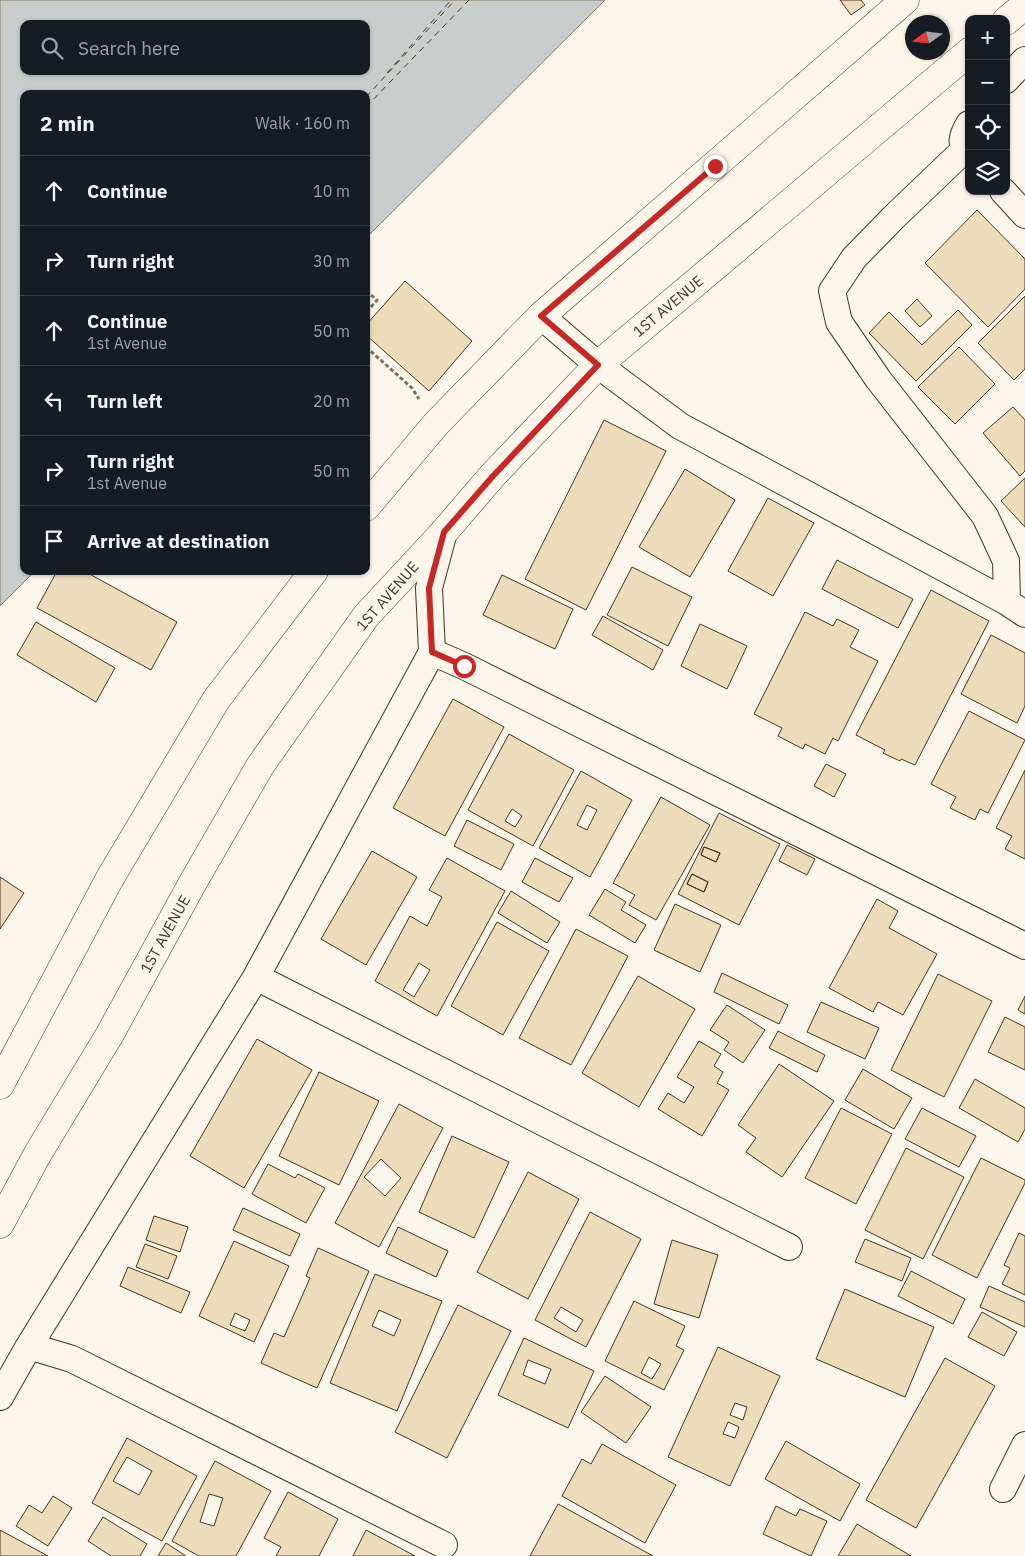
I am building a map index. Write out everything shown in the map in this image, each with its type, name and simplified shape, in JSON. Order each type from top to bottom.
[{"type":"main road","points":[[370,501],[436,424],[541,316],[905,0]]},
{"type":"main road","points":[[1010,18],[1025,5]]},
{"type":"main road","name":"1ST AVENUE","points":[[0,1224],[37,1155],[110,1034],[192,884],[260,766],[366,616],[493,476],[598,365],[965,55]]},
{"type":"main road","points":[[0,1085],[110,878],[216,700],[311,575]]},
{"type":"street","points":[[1010,76],[1025,60]]},
{"type":"street","points":[[965,131],[962,136],[965,148]]},
{"type":"street","points":[[965,153],[894,217],[854,258],[832,292],[839,322],[878,379],[985,516],[1006,561],[1016,608]]},
{"type":"street","points":[[1007,195],[1025,215]]},
{"type":"street","points":[[541,316],[598,365],[680,426],[1016,608]]},
{"type":"street","points":[[0,1397],[29,1346],[256,977],[432,652],[429,588],[444,532]]},
{"type":"street","points":[[432,652],[1025,946]]},
{"type":"street","points":[[256,977],[789,1247]]},
{"type":"street","points":[[29,1346],[72,1359],[444,1545]]},
{"type":"street","points":[[1003,1489],[1025,1445]]},
{"type":"path","points":[[370,294],[377,300],[370,309]]},
{"type":"path","points":[[370,350],[412,388],[436,424]]},
{"type":"shaded area","points":[[0,0],[605,0],[370,234],[370,90],[20,90],[20,575],[31,575],[0,606]]},
{"type":"building","points":[[840,0],[861,0],[865,5],[851,15]]},
{"type":"building","points":[[977,210],[1025,259],[1025,289],[988,327],[925,263]]},
{"type":"building","points":[[405,281],[472,341],[429,391],[370,339],[370,320]]},
{"type":"building","points":[[1025,296],[1025,369],[1014,380],[978,343]]},
{"type":"building","points":[[917,299],[932,316],[920,327],[905,311]]},
{"type":"building","points":[[958,310],[972,325],[916,381],[869,333],[889,312],[922,345]]},
{"type":"building","points":[[959,347],[995,384],[955,424],[918,387]]},
{"type":"building","points":[[1013,407],[1025,420],[1025,471],[1020,476],[983,433]]},
{"type":"building","points":[[604,420],[666,451],[586,610],[525,579]]},
{"type":"building","points":[[685,469],[735,500],[690,577],[639,547]]},
{"type":"building","points":[[1025,478],[1025,527],[1001,501]]},
{"type":"building","points":[[768,498],[814,523],[773,596],[728,571]]},
{"type":"building","points":[[837,560],[913,599],[898,628],[822,589]]},
{"type":"building","points":[[632,567],[692,597],[668,646],[607,615]]},
{"type":"building","points":[[55,575],[91,575],[177,622],[151,670],[37,608]]},
{"type":"building","points":[[502,575],[573,609],[555,649],[483,615]]},
{"type":"building","points":[[931,590],[989,621],[915,765],[901,759],[900,761],[883,753],[885,750],[856,735]]},
{"type":"building","points":[[805,612],[833,626],[837,619],[859,630],[850,647],[878,661],[838,741],[833,738],[825,754],[805,744],[803,749],[778,736],[782,728],[754,714]]},
{"type":"building","points":[[603,616],[663,650],[653,670],[592,635]]},
{"type":"building","points":[[36,622],[115,668],[96,702],[17,655]]},
{"type":"building","points":[[700,624],[747,646],[727,689],[681,666]]},
{"type":"building","points":[[991,635],[1025,653],[1025,706],[1017,723],[961,694]]},
{"type":"building","points":[[453,699],[504,727],[445,836],[393,808]]},
{"type":"building","points":[[969,711],[1025,740],[988,813],[980,809],[975,820],[950,808],[956,797],[931,784]]},
{"type":"building","points":[[509,734],[574,770],[533,846],[468,810]],"holes":[[[512,809],[522,816],[515,827],[505,821]]]},
{"type":"building","points":[[826,764],[846,774],[834,797],[814,786]]},
{"type":"building","points":[[1025,770],[1025,859],[1005,849],[1012,836],[996,828]]},
{"type":"building","points":[[581,771],[632,800],[590,877],[539,848]],"holes":[[[587,805],[597,810],[587,830],[577,825]]]},
{"type":"building","points":[[661,797],[710,825],[656,920],[629,905],[635,895],[613,883]]},
{"type":"building","points":[[719,813],[780,844],[739,925],[678,894]],"holes":[[[704,847],[720,853],[716,862],[701,855]],[[692,874],[708,882],[704,892],[687,884]]]},
{"type":"building","points":[[467,820],[514,844],[501,870],[454,846]]},
{"type":"building","points":[[787,845],[815,859],[807,875],[779,861]]},
{"type":"building","points":[[704,847],[720,853],[716,862],[701,855]]},
{"type":"building","points":[[372,851],[417,877],[366,965],[321,939]]},
{"type":"building","points":[[447,858],[505,891],[437,1016],[375,981],[410,916],[427,926],[442,897],[429,890]],"holes":[[[419,963],[430,970],[414,997],[403,990]]]},
{"type":"building","points":[[535,858],[573,878],[559,902],[522,882]]},
{"type":"building","points":[[692,874],[708,882],[704,892],[687,884]]},
{"type":"building","points":[[0,877],[24,893],[0,929]]},
{"type":"building","points":[[605,889],[626,902],[621,910],[646,925],[635,943],[589,915]]},
{"type":"building","points":[[511,891],[560,922],[547,943],[498,913]]},
{"type":"building","points":[[877,899],[898,911],[889,928],[937,954],[903,1015],[878,1002],[873,1012],[829,988]]},
{"type":"building","points":[[675,904],[721,925],[700,972],[654,950]]},
{"type":"building","points":[[497,922],[549,951],[503,1035],[451,1006]]},
{"type":"building","points":[[576,929],[628,956],[571,1065],[519,1038]]},
{"type":"building","points":[[722,973],[788,1005],[779,1024],[714,992]]},
{"type":"building","points":[[938,974],[992,1001],[944,1097],[891,1070]]},
{"type":"building","points":[[638,976],[695,1009],[639,1107],[582,1073]]},
{"type":"building","points":[[1025,996],[1025,1014],[1018,1010]]},
{"type":"building","points":[[821,1002],[879,1028],[865,1059],[807,1032]]},
{"type":"building","points":[[727,1005],[765,1030],[743,1063],[724,1050],[729,1042],[710,1030]]},
{"type":"building","points":[[1005,1017],[1025,1027],[1025,1070],[988,1052]]},
{"type":"building","points":[[778,1031],[825,1055],[817,1072],[769,1048]]},
{"type":"building","points":[[257,1039],[312,1070],[244,1188],[190,1156]]},
{"type":"building","points":[[699,1041],[721,1054],[714,1066],[723,1072],[717,1083],[729,1090],[702,1136],[658,1109],[668,1093],[684,1103],[694,1087],[677,1077]]},
{"type":"building","points":[[779,1064],[834,1101],[782,1177],[746,1152],[756,1138],[738,1125]]},
{"type":"building","points":[[863,1069],[912,1098],[894,1129],[845,1100]]},
{"type":"building","points":[[319,1072],[379,1101],[339,1185],[279,1156]]},
{"type":"building","points":[[975,1079],[1025,1108],[1025,1129],[1018,1142],[959,1108]]},
{"type":"building","points":[[399,1104],[443,1128],[379,1247],[335,1223]],"holes":[[[381,1159],[401,1178],[385,1196],[364,1177]]]},
{"type":"building","points":[[841,1108],[892,1134],[856,1204],[805,1178]]},
{"type":"building","points":[[922,1108],[976,1136],[959,1167],[905,1139]]},
{"type":"building","points":[[452,1136],[509,1162],[474,1238],[419,1212]]},
{"type":"building","points":[[906,1148],[964,1177],[923,1259],[865,1230]]},
{"type":"building","points":[[981,1158],[1025,1180],[1025,1183],[977,1278],[932,1255]]},
{"type":"building","points":[[268,1164],[295,1178],[298,1174],[325,1188],[306,1223],[252,1194]]},
{"type":"building","points":[[528,1172],[579,1199],[528,1299],[477,1272]]},
{"type":"building","points":[[243,1208],[300,1234],[290,1256],[233,1230]]},
{"type":"building","points":[[590,1212],[641,1239],[586,1347],[535,1320]],"holes":[[[561,1307],[583,1320],[576,1332],[554,1318]]]},
{"type":"building","points":[[154,1216],[188,1227],[180,1252],[146,1240]]},
{"type":"building","points":[[398,1227],[448,1251],[436,1277],[386,1253]]},
{"type":"building","points":[[1019,1233],[1025,1236],[1025,1295],[1002,1284],[1010,1268],[1004,1265]]},
{"type":"building","points":[[865,1239],[911,1258],[902,1281],[855,1262]]},
{"type":"building","points":[[672,1240],[718,1255],[699,1318],[654,1304]]},
{"type":"building","points":[[234,1241],[289,1266],[254,1342],[199,1316]],"holes":[[[235,1313],[250,1320],[245,1331],[230,1325]]]},
{"type":"building","points":[[145,1244],[177,1256],[168,1279],[136,1267]]},
{"type":"building","points":[[318,1248],[369,1271],[317,1388],[261,1363],[274,1333],[284,1337],[310,1278],[306,1276]]},
{"type":"building","points":[[128,1267],[190,1292],[181,1313],[120,1286]]},
{"type":"building","points":[[911,1271],[965,1299],[953,1324],[898,1296]]},
{"type":"building","points":[[375,1274],[442,1301],[397,1411],[330,1383]],"holes":[[[379,1310],[401,1320],[394,1336],[372,1326]]]},
{"type":"building","points":[[989,1286],[1025,1302],[1025,1327],[980,1307]]},
{"type":"building","points":[[845,1289],[934,1327],[905,1397],[816,1359]]},
{"type":"building","points":[[634,1301],[685,1326],[676,1346],[684,1350],[664,1390],[605,1361]],"holes":[[[649,1357],[661,1364],[652,1379],[641,1373]]]},
{"type":"building","points":[[458,1305],[511,1331],[447,1458],[395,1432]]},
{"type":"building","points":[[982,1312],[1017,1332],[1004,1356],[968,1337]]},
{"type":"building","points":[[524,1338],[594,1371],[568,1428],[498,1395]],"holes":[[[528,1360],[551,1369],[545,1384],[523,1375]]]},
{"type":"building","points":[[718,1347],[780,1376],[730,1486],[668,1457]],"holes":[[[735,1403],[747,1407],[743,1420],[730,1415]],[[728,1422],[739,1427],[735,1438],[723,1434]]]},
{"type":"building","points":[[945,1358],[995,1386],[916,1528],[866,1500]]},
{"type":"building","points":[[605,1376],[651,1407],[626,1443],[581,1412]]},
{"type":"building","points":[[127,1438],[197,1476],[162,1541],[92,1503]],"holes":[[[127,1457],[152,1471],[139,1495],[113,1481]]]},
{"type":"building","points":[[786,1441],[860,1484],[840,1521],[765,1479]]},
{"type":"building","points":[[602,1444],[676,1485],[645,1543],[562,1496],[582,1459],[591,1464]]},
{"type":"building","points":[[215,1461],[271,1491],[236,1556],[199,1556],[172,1541]],"holes":[[[209,1494],[223,1498],[214,1526],[200,1522]]]},
{"type":"building","points":[[288,1492],[338,1519],[319,1556],[276,1556],[281,1547],[264,1538]]},
{"type":"building","points":[[53,1496],[72,1508],[48,1546],[16,1526],[29,1505],[42,1513]]},
{"type":"building","points":[[558,1504],[653,1556],[530,1556]]},
{"type":"building","points":[[776,1506],[796,1516],[800,1509],[827,1521],[811,1556],[763,1534]]},
{"type":"building","points":[[103,1517],[147,1544],[140,1556],[111,1556],[88,1541]]},
{"type":"building","points":[[857,1524],[911,1556],[838,1556]]},
{"type":"building","points":[[0,1530],[48,1556],[0,1556]]},
{"type":"building","points":[[366,1530],[415,1556],[353,1556]]},
{"type":"building","points":[[166,1543],[186,1556],[158,1556]]},
{"type":"ferry route","points":[[387,73],[451,0]]},
{"type":"ferry route","points":[[370,93],[455,0]]},
{"type":"ferry route","points":[[370,103],[469,0]]},
{"type":"route","points":[[464,666],[432,652],[429,588],[444,532],[493,476],[598,365],[541,316],[715,166]]}]
